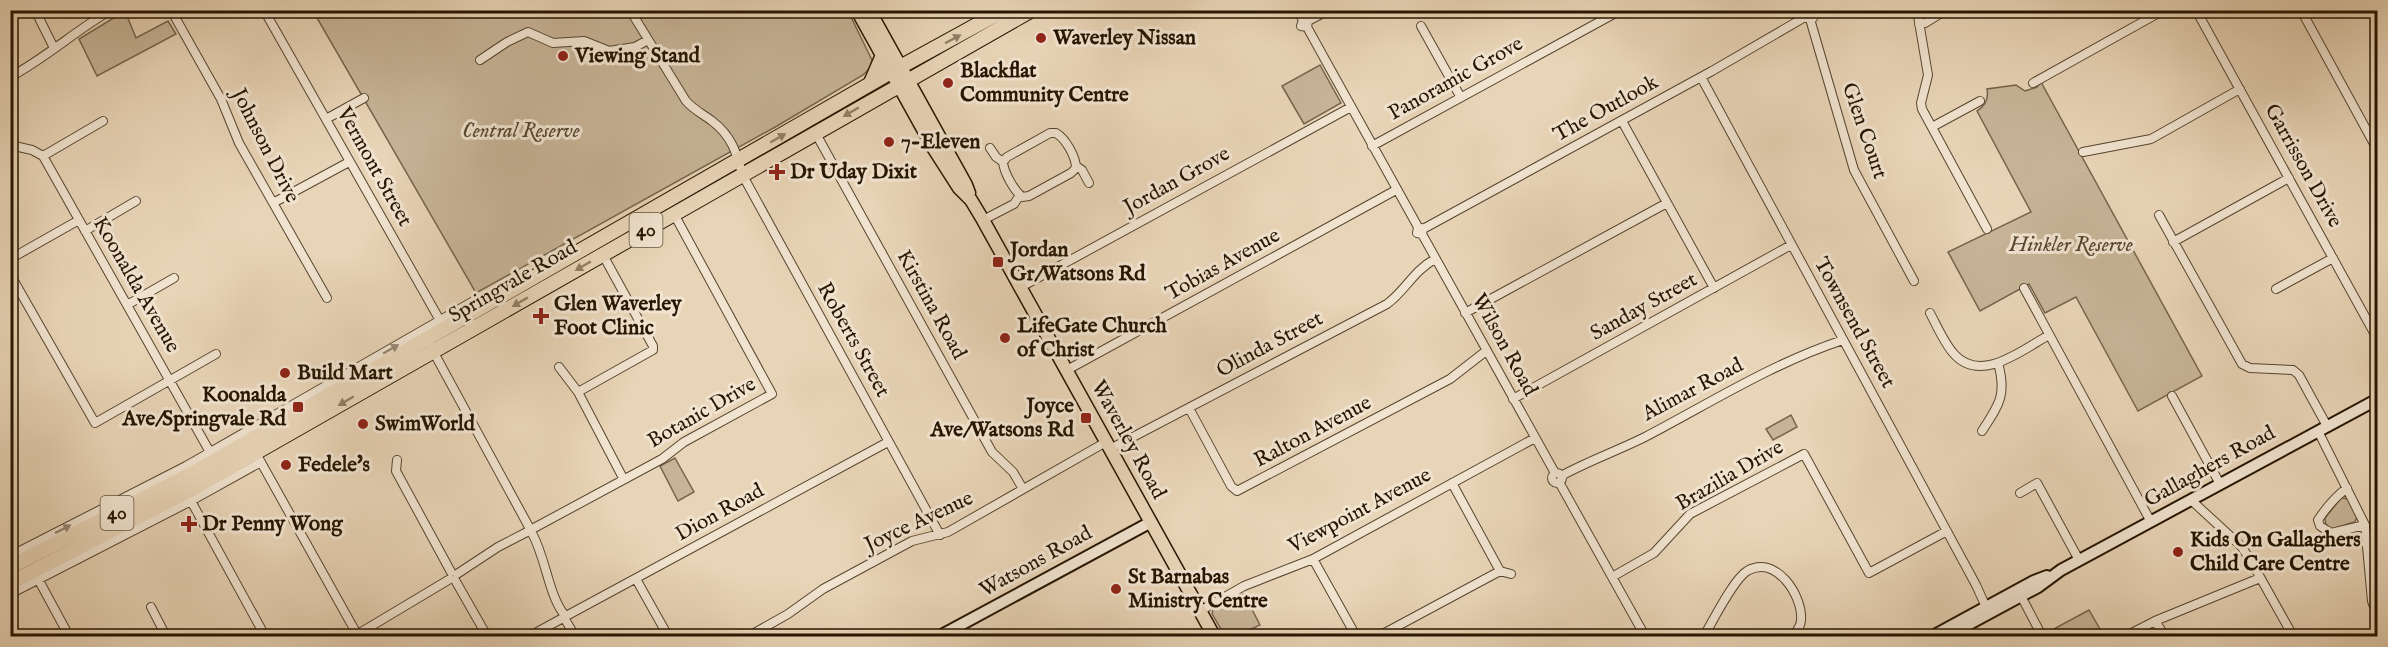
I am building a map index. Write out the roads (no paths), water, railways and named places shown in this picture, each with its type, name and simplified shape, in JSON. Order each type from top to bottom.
[{"type":"highway","name":"Springvale Road","points":[[446,330],[603,255],[674,213],[869,85],[987,15],[1004,10]]},
{"type":"highway","name":"Springvale Road","points":[[10,582],[192,489],[430,346],[446,330],[741,167],[815,132],[1032,10]]},
{"type":"highway","name":"Springvale Road","points":[[33,570],[41,546],[213,456],[255,452]]},
{"type":"highway","name":"Springvale Road","points":[[10,567],[33,570]]},
{"type":"main road","name":"Waverley Road","points":[[857,10],[886,53],[959,188],[971,200],[1021,287],[1214,636]]},
{"type":"main road","name":"Waverley Road","points":[[868,10],[886,53]]},
{"type":"main road","points":[[869,85],[886,53],[910,55],[916,59]]},
{"type":"main road","points":[[882,94],[912,98],[922,72]]},
{"type":"street","points":[[35,10],[54,48]]},
{"type":"street","points":[[10,77],[87,23],[111,10]]},
{"type":"street","name":"Johnson Drive","points":[[171,10],[221,99],[239,143],[327,298]]},
{"type":"street","name":"Vermont Street","points":[[264,10],[446,330]]},
{"type":"street","name":"Roberts Street","points":[[630,10],[686,101],[724,132],[736,149],[741,167],[939,535]]},
{"type":"street","name":"Wilson Road","points":[[1297,10],[1645,636]]},
{"type":"street","points":[[1306,23],[1329,10]]},
{"type":"street","name":"Panoramic Grove","points":[[1372,146],[1621,10]]},
{"type":"street","points":[[1917,10],[1928,75],[1921,103],[1987,229]]},
{"type":"street","points":[[2033,83],[2164,10]]},
{"type":"street","name":"Garrisson Drive","points":[[2196,10],[2378,340]]},
{"type":"street","points":[[2301,10],[2378,152]]},
{"type":"street","points":[[1919,22],[1943,12]]},
{"type":"street","name":"The Outlook","points":[[1421,230],[1622,121],[1811,14]]},
{"type":"street","name":"Glen Court","points":[[1811,14],[1854,170],[1914,281]]},
{"type":"street","points":[[1421,26],[1460,96]]},
{"type":"street","points":[[480,60],[507,42],[528,32],[550,42],[584,41],[609,51],[634,47],[648,40]]},
{"type":"street","name":"Townsend Street","points":[[1701,77],[1988,606]]},
{"type":"street","points":[[2083,152],[2151,139],[2240,89]]},
{"type":"street","points":[[326,119],[364,98]]},
{"type":"street","points":[[1932,127],[1980,101]]},
{"type":"street","name":"Jordan Grove","points":[[1021,287],[1351,107]]},
{"type":"street","points":[[10,145],[32,150],[42,156],[103,121]]},
{"type":"street","points":[[1622,121],[1714,288]]},
{"type":"street","name":"Kirstina Road","points":[[815,132],[992,452],[1013,472],[1023,489]]},
{"type":"street","points":[[1003,162],[1054,132],[1063,138],[1076,166],[1082,170],[1089,183]]},
{"type":"street","points":[[990,148],[996,158],[1003,162],[1020,195]]},
{"type":"street","name":"Koonalda Avenue","points":[[42,156],[213,456]]},
{"type":"street","points":[[273,203],[349,162]]},
{"type":"street","points":[[1020,195],[1029,196],[1071,173],[1076,166]]},
{"type":"street","points":[[2173,242],[2289,178]]},
{"type":"street","name":"Tobias Avenue","points":[[1067,370],[1396,190]]},
{"type":"street","points":[[982,220],[1014,204],[1020,195]]},
{"type":"street","points":[[85,231],[136,201]]},
{"type":"street","points":[[1465,313],[1667,203]]},
{"type":"street","name":"Botanic Drive","points":[[358,635],[498,547],[662,459],[684,442],[772,394],[674,213]]},
{"type":"street","points":[[2159,215],[2242,364],[2250,368],[2294,370],[2299,375],[2365,525],[2374,568],[2372,601],[2378,618]]},
{"type":"street","points":[[10,259],[79,220]]},
{"type":"street","name":"Sanday Street","points":[[1513,399],[1791,245]]},
{"type":"street","points":[[578,392],[653,350],[653,346],[603,255]]},
{"type":"street","points":[[2276,289],[2333,258]]},
{"type":"street","name":"Olinda Street","points":[[1108,446],[1189,408],[1387,304],[1398,296],[1407,281],[1422,266],[1435,259]]},
{"type":"street","points":[[10,274],[95,423],[216,354]]},
{"type":"street","points":[[127,305],[174,278]]},
{"type":"street","points":[[2024,288],[2151,522]]},
{"type":"street","name":"Springvale Road","points":[[213,456],[446,330],[477,299]]},
{"type":"street","points":[[1930,314],[1952,352],[1962,363],[1979,367],[1998,363],[2049,335]]},
{"type":"street","name":"Alimar Road","points":[[1558,477],[1645,436],[1779,364],[1843,340]]},
{"type":"street","points":[[430,346],[542,551],[556,601],[575,636]]},
{"type":"street","name":"Ralton Avenue","points":[[1189,408],[1231,486],[1237,491],[1450,379],[1469,361],[1485,351]]},
{"type":"street","points":[[1982,431],[1997,408],[2003,382],[1998,363]]},
{"type":"street","points":[[559,367],[578,392],[623,478]]},
{"type":"street","points":[[2172,396],[2220,484]]},
{"type":"street","name":"Gallaghers Road","points":[[1947,636],[2019,593],[2378,399]]},
{"type":"street","name":"Viewpoint Avenue","points":[[1200,610],[1244,586],[1313,559],[1535,438]]},
{"type":"street","name":"Dion Road","points":[[530,636],[888,442]]},
{"type":"street","name":"Joyce Avenue","points":[[748,636],[788,614],[824,589],[912,541],[948,532],[1023,489],[1108,446]]},
{"type":"street","points":[[255,452],[350,625],[358,635]]},
{"type":"street","name":"Springvale Road","points":[[10,594],[33,570],[191,501],[255,452]]},
{"type":"street","name":"Brazilia Drive","points":[[1612,577],[1654,553],[1690,514],[1804,454],[1869,573],[1947,531]]},
{"type":"street","points":[[397,460],[396,471],[487,636]]},
{"type":"street","points":[[1452,483],[1500,571]]},
{"type":"street","points":[[2020,493],[2037,483],[2079,561]]},
{"type":"street","points":[[2348,488],[2337,496],[2318,520],[2320,526],[2331,533],[2365,525]]},
{"type":"street","points":[[2191,500],[2241,546],[2293,636]]},
{"type":"street","points":[[191,501],[265,636]]},
{"type":"street","name":"Watsons Road","points":[[940,636],[958,631],[1151,522]]},
{"type":"street","name":"Springvale Road","points":[[10,556],[41,546]]},
{"type":"street","points":[[1313,559],[1356,636]]},
{"type":"street","points":[[1704,636],[1737,581],[1746,572],[1756,567],[1766,566],[1783,575],[1798,603],[1801,624],[1793,636]]},
{"type":"street","points":[[33,570],[69,636]]},
{"type":"street","points":[[1379,636],[1500,571],[1511,574]]},
{"type":"street","points":[[2126,636],[2155,621],[2260,578]]},
{"type":"street","points":[[636,579],[668,636]]},
{"type":"street","points":[[2019,593],[2042,636]]},
{"type":"street","name":"Gallaghers Road","points":[[1933,636],[1988,606],[2019,593]]},
{"type":"street","points":[[151,607],[166,636]]},
{"type":"street","points":[[2155,621],[2165,636]]},
{"type":"place","name":"Waverley Nissan","points":[[1041,38]]},
{"type":"place","name":"Viewing Stand","points":[[563,56]]},
{"type":"place","name":"Blackflat Community Centre","points":[[948,83]]},
{"type":"place","name":"7-Eleven","points":[[889,142]]},
{"type":"place","name":"Dr Uday Dixit","points":[[777,172]]},
{"type":"place","name":"Jordan Gr/Watsons Rd","points":[[998,262]]},
{"type":"place","name":"Glen Waverley Foot Clinic","points":[[541,316]]},
{"type":"place","name":"LifeGate Church of Christ","points":[[1005,338]]},
{"type":"place","name":"Build Mart","points":[[285,373]]},
{"type":"place","name":"Koonalda Ave/Springvale Rd","points":[[298,407]]},
{"type":"place","name":"Joyce Ave/Watsons Rd","points":[[1086,418]]},
{"type":"place","name":"SwimWorld","points":[[363,424]]},
{"type":"place","name":"Fedele's","points":[[286,465]]},
{"type":"place","name":"Dr Penny Wong","points":[[189,524]]},
{"type":"place","name":"Kids On Gallaghers Child Care Centre","points":[[2178,552]]},
{"type":"place","name":"St Barnabas Ministry Centre","points":[[1116,589]]},
{"type":"park label","name":"Central Reserve","points":[[521,131]]},
{"type":"park label","name":"Hinkler Reserve","points":[[2071,245]]}]
